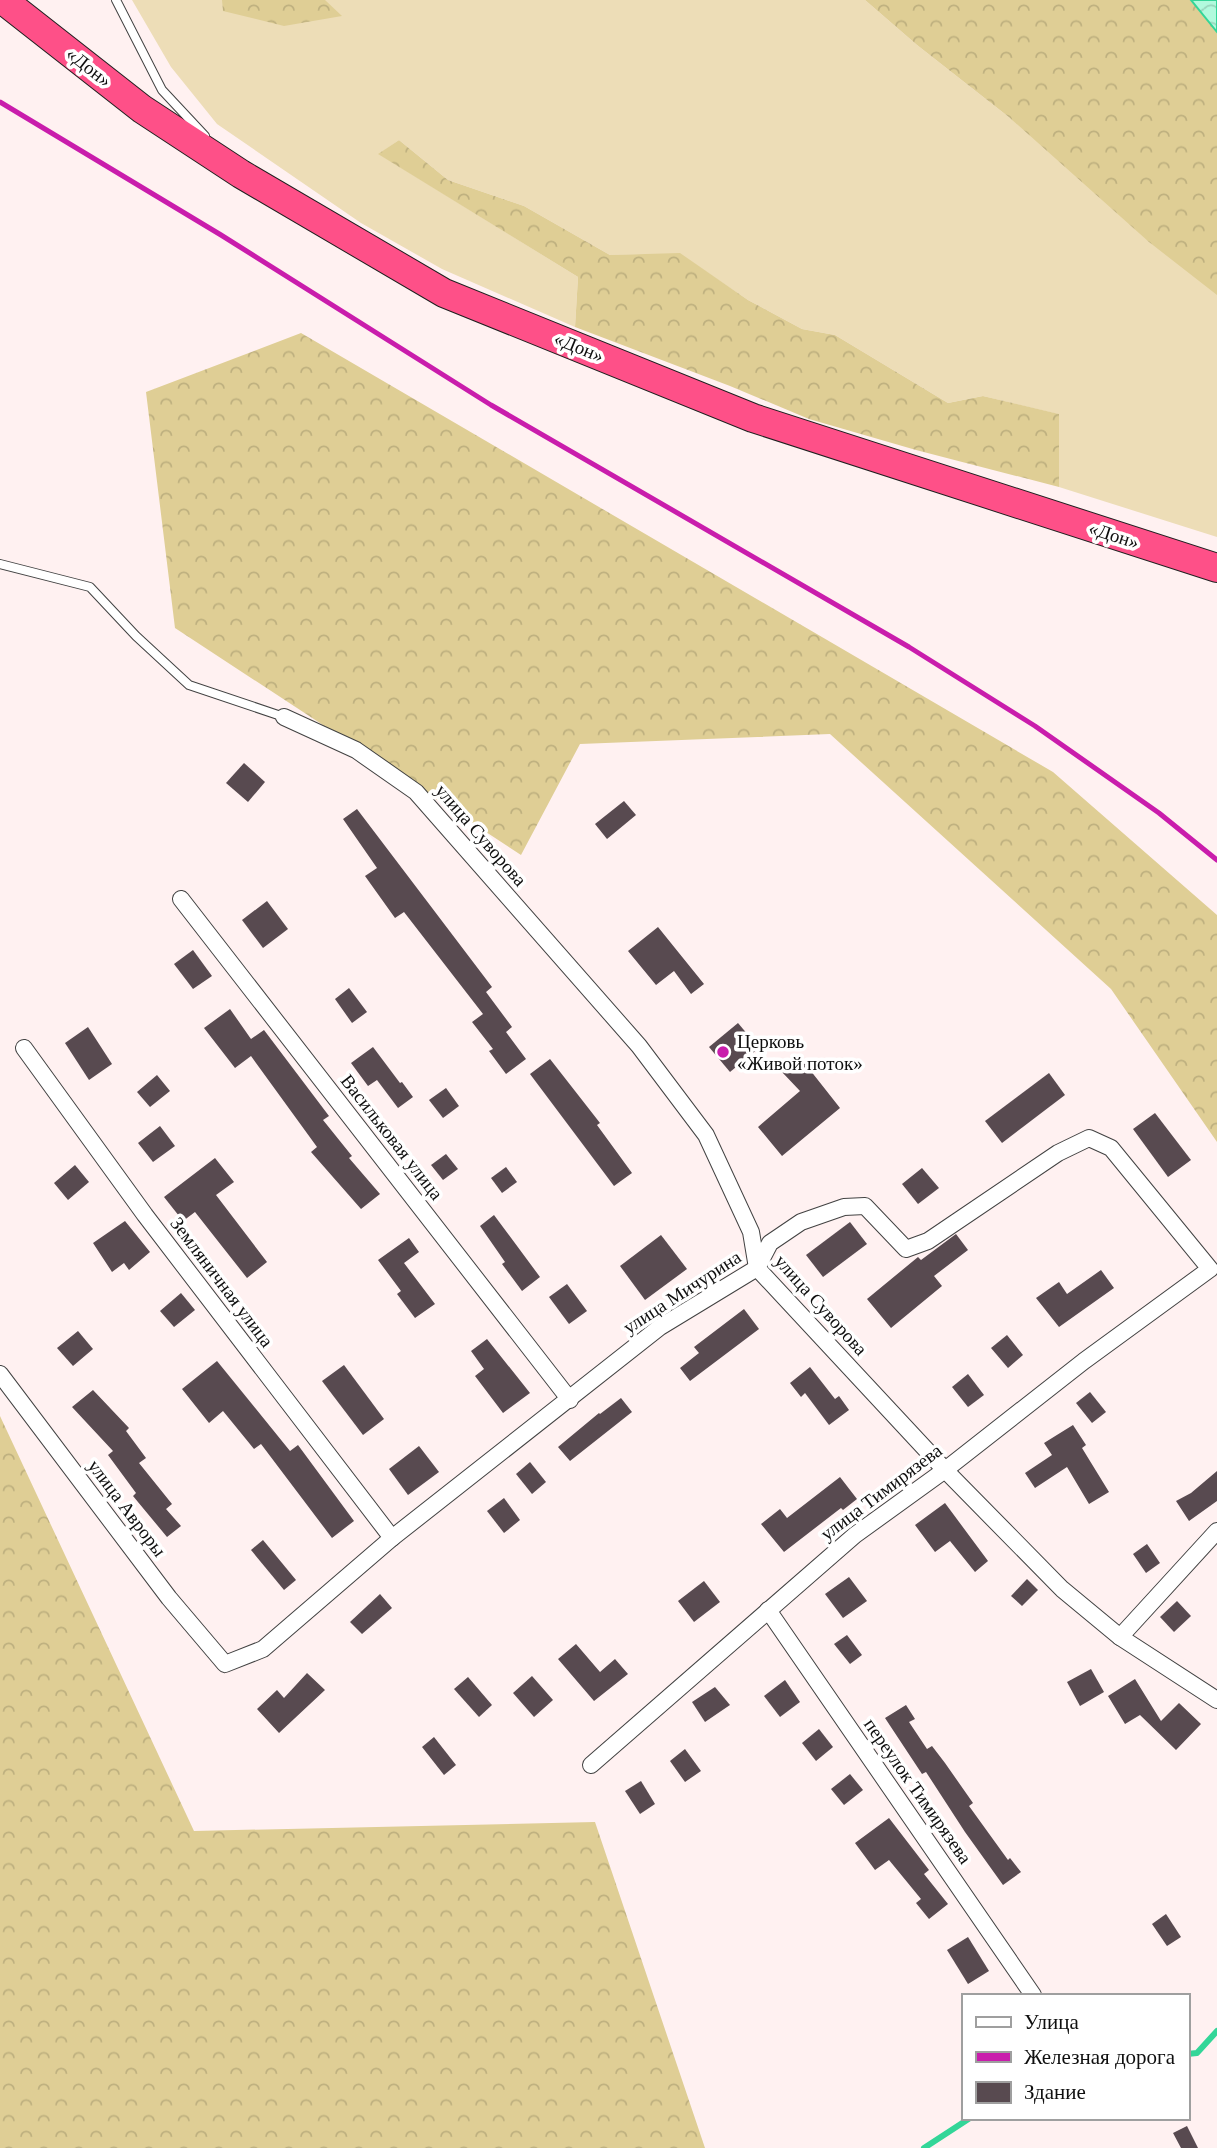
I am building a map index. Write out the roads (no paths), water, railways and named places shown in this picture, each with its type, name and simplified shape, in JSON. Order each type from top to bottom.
[{"type":"highway","name":"«Дон»","points":[[4,0],[142,110],[240,174],[444,293],[753,418],[1217,568]]},
{"type":"street","name":"улица Суворова","points":[[284,717],[356,750],[416,792],[639,1046],[706,1135],[751,1232],[757,1268],[945,1470],[1062,1589],[1120,1637],[1217,1700]]},
{"type":"street","name":"Васильковая улица","points":[[181,899],[570,1400]]},
{"type":"street","name":"Земляничная улица","points":[[24,1048],[145,1215],[392,1538]]},
{"type":"street","name":"улица Мичурина","points":[[225,1664],[263,1649],[392,1538],[660,1327],[757,1268],[771,1243],[801,1222],[844,1207],[865,1206],[906,1249],[928,1241],[1058,1153],[1089,1138],[1111,1148],[1210,1269]]},
{"type":"street","name":"улица Тимирязева","points":[[591,1765],[855,1535],[1210,1269]]},
{"type":"street","name":"улица Авроры","points":[[0,1374],[169,1598],[225,1664]]},
{"type":"street","points":[[1120,1637],[1217,1531]]},
{"type":"street","name":"переулок Тимирязева","points":[[768,1610],[1032,1994]]},
{"type":"lane","points":[[116,0],[162,90],[240,174]]},
{"type":"lane","points":[[0,564],[90,587],[136,636],[189,685],[284,717]]},
{"type":"water","points":[[1191,0],[1217,0],[1217,32]]},
{"type":"waterway","points":[[1189,2054],[1197,2053],[1217,2031]]},
{"type":"waterway","points":[[924,2148],[967,2120]]},
{"type":"railway","points":[[0,102],[221,235],[491,405],[909,647],[1035,726],[1159,813],[1217,860]]},
{"type":"place","name":"Церковь «Живой поток»","points":[[723,1052]]}]
